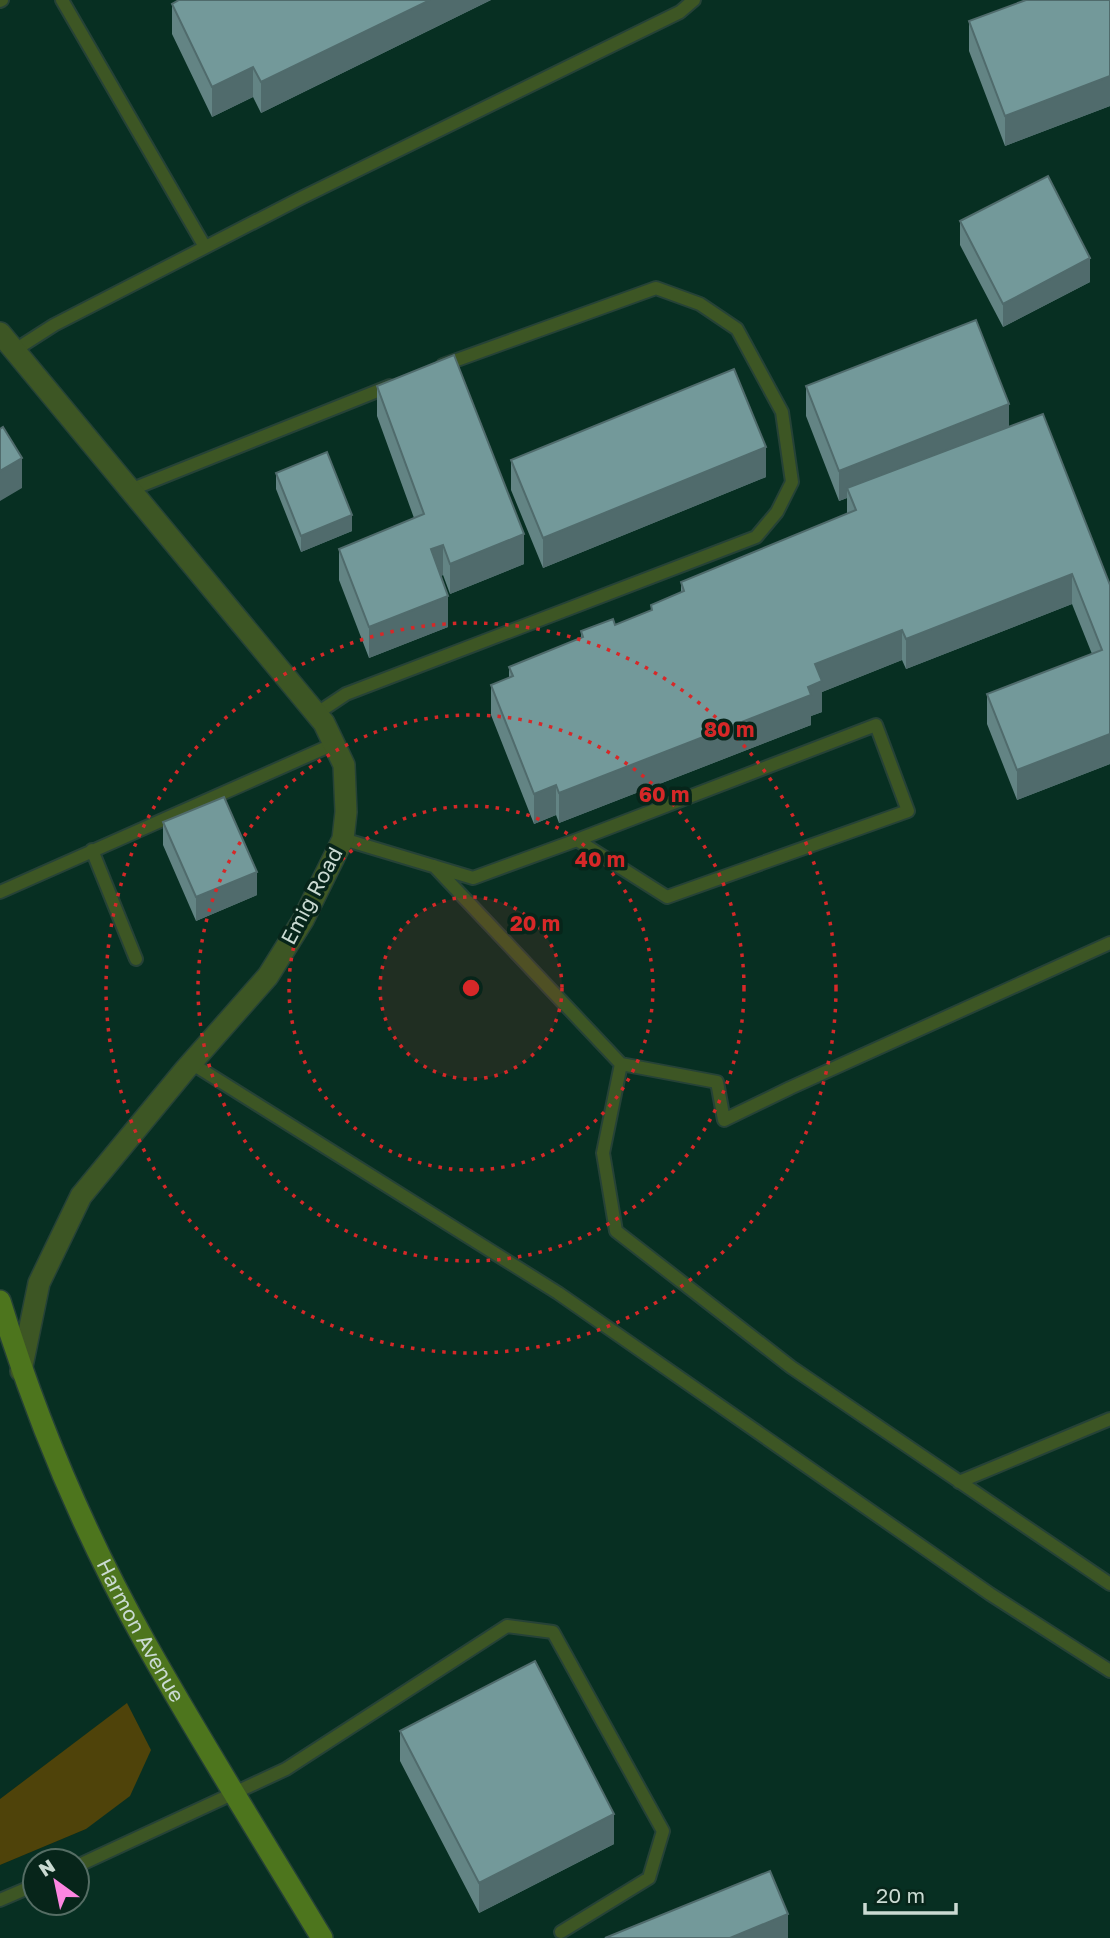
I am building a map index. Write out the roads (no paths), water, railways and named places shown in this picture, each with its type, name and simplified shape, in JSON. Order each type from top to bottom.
[{"type":"main road","name":"Harmon Avenue","points":[[0,1301],[21,1370],[77,1507],[145,1641],[322,1938]]},
{"type":"street","name":"Emig Road","points":[[0,333],[324,723],[344,765],[346,812],[343,838],[303,920],[268,976],[191,1063],[81,1196],[39,1283],[21,1370]]},
{"type":"lane","points":[[62,0],[205,247]]},
{"type":"lane","points":[[15,350],[54,325],[205,247],[680,12],[694,0]]},
{"type":"lane","points":[[316,714],[346,694],[755,537],[777,512],[792,482],[782,412],[737,330],[701,304],[656,288],[429,371]]},
{"type":"lane","points":[[130,490],[403,381]]},
{"type":"lane","points":[[343,838],[473,878],[876,724],[908,811],[667,897],[577,840]]},
{"type":"lane","points":[[0,892],[334,744]]},
{"type":"lane","points":[[92,850],[136,959]]},
{"type":"lane","points":[[434,866],[621,1064],[717,1082],[724,1120],[1110,943]]},
{"type":"lane","points":[[191,1063],[558,1293],[990,1594],[1110,1671]]},
{"type":"lane","points":[[621,1064],[603,1153],[616,1231],[791,1367],[1110,1584]]},
{"type":"lane","points":[[959,1482],[1110,1419]]},
{"type":"lane","points":[[91,1860],[285,1769],[507,1626],[553,1632],[663,1831],[649,1878],[561,1932]]},
{"type":"lane","points":[[0,1900],[21,1891]]}]
